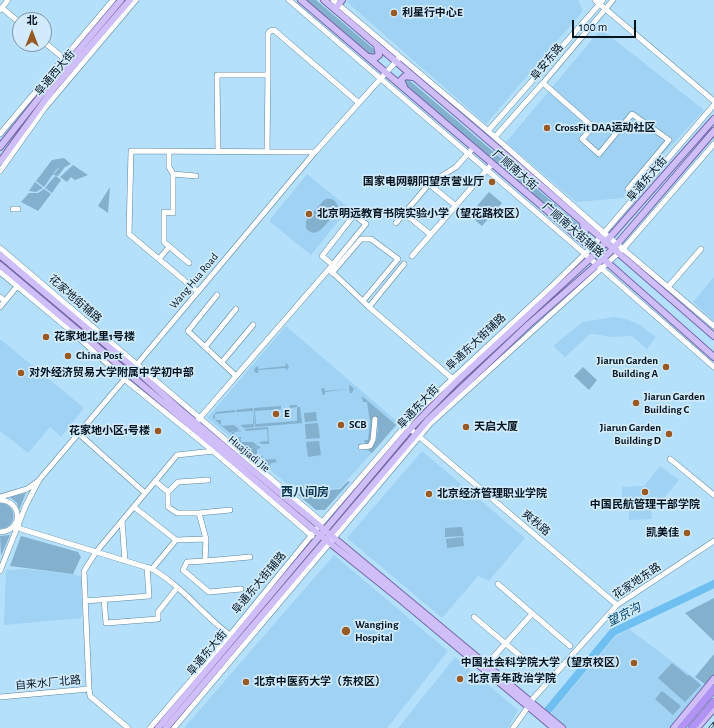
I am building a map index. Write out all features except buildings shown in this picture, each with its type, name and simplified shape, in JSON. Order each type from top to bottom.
[{"type":"highway","points":[[681,728],[714,689]]},
{"type":"highway","points":[[692,728],[714,702]]},
{"type":"main road","name":"阜通西大街","points":[[0,147],[66,60],[121,0]]},
{"type":"main road","name":"阜通西大街","points":[[0,162],[54,88],[130,0]]},
{"type":"main road","name":"广顺南大街","points":[[301,0],[591,248],[714,357]]},
{"type":"main road","name":"广顺南大街","points":[[324,0],[335,3],[377,46],[395,62],[519,162],[583,224],[602,235],[618,254],[714,336]]},
{"type":"main road","points":[[368,56],[375,58],[379,55],[377,46]]},
{"type":"main road","points":[[404,88],[402,80],[405,76],[413,77]]},
{"type":"main road","name":"阜通东大街","points":[[158,728],[319,530],[408,427],[454,380],[596,253],[714,119]]},
{"type":"main road","name":"阜通东大街","points":[[166,728],[331,539],[418,436],[428,420],[470,379],[597,264],[617,244],[714,131]]},
{"type":"main road","points":[[575,235],[582,236],[585,232],[583,224]]},
{"type":"main road","name":"Huajiadi Jie","points":[[0,255],[198,420],[319,530]]},
{"type":"main road","name":"Huajiadi Jie","points":[[0,265],[19,284],[129,373],[220,450],[487,664],[554,728]]},
{"type":"main road","name":"Huajiadi Jie","points":[[331,539],[529,704],[562,728]]},
{"type":"main road","points":[[674,728],[714,679]]},
{"type":"main road","points":[[697,728],[714,708]]},
{"type":"street","points":[[8,0],[1,9],[12,17]]},
{"type":"street","points":[[0,134],[66,60],[113,0]]},
{"type":"street","points":[[0,171],[48,103],[136,0]]},
{"type":"street","name":"广顺南大街辅路","points":[[289,0],[591,258],[714,367]]},
{"type":"street","name":"阜安东路","points":[[495,137],[613,0]]},
{"type":"street","points":[[599,1],[605,9],[714,101]]},
{"type":"street","name":"阜安东路","points":[[488,131],[599,1]]},
{"type":"street","name":"广顺南大街辅路","points":[[335,3],[495,137],[519,162],[602,235]]},
{"type":"street","points":[[267,151],[268,34],[270,31],[274,30],[359,103]]},
{"type":"street","points":[[52,49],[66,60]]},
{"type":"street","name":"Wang Hua Road","points":[[16,525],[39,480],[129,373],[136,367],[314,152],[400,57]]},
{"type":"street","points":[[218,151],[217,75],[268,75]]},
{"type":"street","points":[[543,83],[593,127],[582,139],[599,154],[632,114],[669,140],[628,189],[636,195]]},
{"type":"street","name":"阜通东大街辅路","points":[[454,380],[586,254],[714,105]]},
{"type":"street","points":[[495,122],[498,127],[502,129]]},
{"type":"street","points":[[418,436],[532,330],[603,269],[623,249],[714,144]]},
{"type":"street","points":[[396,223],[429,184],[456,167],[473,148]]},
{"type":"street","points":[[198,292],[129,234],[131,151],[314,152]]},
{"type":"street","points":[[169,152],[169,167],[173,174],[173,213],[164,212],[164,242],[189,263]]},
{"type":"street","points":[[412,256],[492,164]]},
{"type":"street","points":[[173,174],[196,176]]},
{"type":"street","points":[[429,184],[456,206]]},
{"type":"street","points":[[404,213],[430,234]]},
{"type":"street","points":[[331,269],[366,224],[354,215],[322,256],[331,269],[369,307],[454,380]]},
{"type":"street","points":[[198,420],[331,269],[361,239],[371,239],[398,259],[363,301]]},
{"type":"street","name":"广顺南大街辅路","points":[[607,240],[617,244],[714,326]]},
{"type":"street","points":[[159,259],[169,247]]},
{"type":"street","name":"花家地街辅路","points":[[0,248],[136,367]]},
{"type":"street","points":[[668,287],[701,249]]},
{"type":"street","points":[[369,307],[404,264]]},
{"type":"street","points":[[0,272],[19,284],[124,379],[213,451],[319,530],[367,467],[408,427]]},
{"type":"street","points":[[0,307],[19,284]]},
{"type":"street","points":[[218,295],[188,330],[236,376]]},
{"type":"street","points":[[0,297],[5,301]]},
{"type":"street","points":[[205,347],[236,308]]},
{"type":"street","points":[[222,362],[253,325]]},
{"type":"street","points":[[361,448],[370,446],[373,440],[375,419]]},
{"type":"street","name":"爽秋路","points":[[408,427],[617,605]]},
{"type":"street","points":[[78,433],[145,493]]},
{"type":"street","points":[[88,689],[84,571],[96,552],[177,455],[220,450]]},
{"type":"street","points":[[670,459],[714,495]]},
{"type":"street","points":[[1,498],[27,489],[39,480]]},
{"type":"street","points":[[208,480],[178,482],[168,492],[168,507],[177,513],[230,510]]},
{"type":"street","points":[[155,481],[168,492]]},
{"type":"street","points":[[0,571],[14,535],[17,514],[16,509],[8,501],[1,498]]},
{"type":"street","points":[[134,507],[176,540],[206,539]]},
{"type":"street","points":[[199,512],[206,539],[206,561]]},
{"type":"street","points":[[122,521],[125,561]]},
{"type":"street","points":[[0,532],[7,531],[16,525]]},
{"type":"street","points":[[16,525],[21,529],[150,568],[160,573],[232,636],[150,728]]},
{"type":"street","points":[[174,728],[331,539]]},
{"type":"street","points":[[85,601],[149,596],[150,568],[176,540]]},
{"type":"street","name":"花家地东路","points":[[513,728],[529,704],[617,605],[714,542]]},
{"type":"street","points":[[241,589],[208,592],[183,570],[187,562],[250,557]]},
{"type":"street","points":[[498,584],[570,646]]},
{"type":"street","points":[[104,599],[106,624],[158,619],[158,612],[177,588]]},
{"type":"street","points":[[487,664],[532,614]]},
{"type":"street","points":[[474,617],[531,665]]},
{"type":"street","name":"自来水厂北路","points":[[0,698],[88,689],[90,696],[128,728]]},
{"type":"shaded area","points":[[306,0],[316,0],[376,51],[377,54],[372,56]]},
{"type":"shaded area","points":[[349,0],[578,0],[583,11],[486,124],[347,2]]},
{"type":"shaded area","points":[[601,29],[704,110],[623,198],[576,202],[506,142]]},
{"type":"shaded area","points":[[406,79],[408,79],[583,228],[582,233],[579,234],[404,84]]},
{"type":"shaded area","points":[[64,158],[71,164],[65,167],[58,176],[53,175],[60,167],[56,170],[44,187],[36,181],[52,160]]},
{"type":"shaded area","points":[[73,165],[88,175],[75,180],[71,177],[67,182],[60,177]]},
{"type":"shaded area","name":"北京明远教育书院实验小学（望花路校区）","points":[[307,174],[349,208],[311,255],[269,221]]},
{"type":"shaded area","points":[[56,176],[61,180],[52,193],[45,188]]},
{"type":"shaded area","points":[[35,182],[43,188],[36,192],[29,191]]},
{"type":"shaded area","points":[[110,187],[108,213],[98,206]]},
{"type":"shaded area","points":[[44,189],[51,194],[38,211],[21,202],[29,193],[38,193]]},
{"type":"shaded area","points":[[489,192],[502,203],[482,226],[469,215]]},
{"type":"shaded area","points":[[326,199],[334,200],[338,207],[334,216],[317,232],[315,233],[309,231],[306,228],[307,219]]},
{"type":"shaded area","points":[[714,277],[714,321],[693,302]]},
{"type":"shaded area","points":[[614,317],[626,319],[640,325],[656,337],[647,349],[632,336],[610,337],[590,334],[565,357],[553,346],[582,322]]},
{"type":"shaded area","points":[[286,326],[399,423],[340,488],[297,492],[207,418]]},
{"type":"shaded area","name":"对外经济贸易大学附属中学初中部","points":[[0,339],[84,408],[61,437],[50,427],[28,453],[0,431]]},
{"type":"shaded area","points":[[285,363],[289,367],[286,371],[286,368],[258,370],[258,373],[254,371],[258,366],[258,369],[286,366]]},
{"type":"shaded area","points":[[583,367],[597,380],[589,390],[574,376]]},
{"type":"shaded area","points":[[349,385],[354,389],[352,393],[350,393]]},
{"type":"shaded area","points":[[324,388],[325,391],[349,389],[325,392],[325,395],[323,395],[321,389]]},
{"type":"shaded area","points":[[362,396],[396,425],[372,453],[368,450],[372,447],[376,440],[378,432],[378,418],[372,418],[370,442],[366,444],[364,440],[368,440],[370,422],[367,402],[363,402]]},
{"type":"shaded area","points":[[290,405],[297,405],[297,407],[290,408]]},
{"type":"shaded area","points":[[281,406],[281,409],[255,411],[256,424],[297,421],[297,407],[300,407],[302,423],[255,427],[254,408]]},
{"type":"shaded area","points":[[253,408],[254,427],[244,428],[240,425],[253,424],[253,411],[236,412],[236,410]]},
{"type":"shaded area","points":[[235,410],[235,412],[215,414],[215,420],[213,416],[216,412]]},
{"type":"shaded area","points":[[316,412],[317,421],[305,422],[304,413]]},
{"type":"shaded area","points":[[215,420],[221,420],[221,425]]},
{"type":"shaded area","points":[[318,423],[320,438],[306,439],[305,424]]},
{"type":"shaded area","points":[[234,425],[239,429],[237,430],[242,431],[234,432],[235,437],[241,437],[241,439],[239,439],[241,442],[253,442],[258,446],[250,450],[231,434],[234,430],[230,433],[222,426]]},
{"type":"shaded area","points":[[268,427],[269,444],[262,444],[259,442],[268,441],[267,429],[247,431],[244,429]]},
{"type":"shaded area","points":[[319,441],[321,455],[308,457],[306,442]]},
{"type":"shaded area","points":[[259,446],[261,448],[257,449],[257,456],[263,456],[260,458],[263,458],[263,460],[275,459],[277,462],[271,463],[269,466],[250,451]]},
{"type":"shaded area","name":"北京经济管理职业学院","points":[[422,451],[525,538],[489,581],[478,576],[442,618],[347,538]]},
{"type":"shaded area","name":"中国民航管理干部学院","points":[[660,466],[679,480],[658,505],[651,506],[652,519],[629,520],[628,499],[622,497],[622,487],[644,486]]},
{"type":"shaded area","points":[[348,481],[350,482],[325,510],[316,510],[298,495],[299,493],[340,489]]},
{"type":"shaded area","points":[[26,493],[19,510],[17,503],[10,497]]},
{"type":"shaded area","points":[[0,503],[6,504],[10,507],[14,516],[10,525],[6,528],[0,529]]},
{"type":"shaded area","points":[[462,527],[464,536],[445,537],[445,528]]},
{"type":"shaded area","points":[[10,535],[1,556],[0,536]]},
{"type":"shaded area","points":[[21,536],[78,552],[81,557],[73,574],[10,566]]},
{"type":"shaded area","points":[[463,537],[464,546],[447,548],[446,539]]},
{"type":"shaded area","name":"Wangjing Hospital","points":[[334,555],[448,651],[387,728],[184,728]]},
{"type":"shaded area","points":[[25,569],[73,574],[81,577],[82,618],[4,625],[6,570]]},
{"type":"shaded area","points":[[714,598],[714,641],[685,613]]},
{"type":"shaded area","name":"中国社会科学院大学（望京校区）","points":[[629,629],[709,689],[676,728],[567,728],[551,714],[615,637]]},
{"type":"shaded area","points":[[714,654],[714,683],[710,688],[695,677]]},
{"type":"shaded area","name":"北京青年政治学院","points":[[455,657],[518,710],[508,728],[398,728]]},
{"type":"shaded area","points":[[672,663],[701,685],[685,702],[658,678]]},
{"type":"shaded area","points":[[662,691],[681,706],[673,715],[655,699]]},
{"type":"waterway","name":"望京沟","points":[[549,709],[613,632],[714,584]]},
{"type":"railway","points":[[710,728],[714,723]]},
{"type":"place","name":"利星行中心E","points":[[394,13]]},
{"type":"place","name":"CrossFit DAA运动社区","points":[[547,128]]},
{"type":"place","name":"国家电网朝阳望京营业厅","points":[[492,182]]},
{"type":"place","name":"北京明远教育书院实验小学（望花路校区）","points":[[309,214]]},
{"type":"place","name":"花家地北里1号楼","points":[[46,337]]},
{"type":"place","name":"China Post","points":[[68,356]]},
{"type":"place","name":"Jiarun Garden Building A","points":[[666,367]]},
{"type":"place","name":"对外经济贸易大学附属中学初中部","points":[[21,373]]},
{"type":"place","name":"Jiarun Garden Building C","points":[[636,403]]},
{"type":"place","name":"E","points":[[276,414]]},
{"type":"place","name":"SCB","points":[[341,425]]},
{"type":"place","name":"天启大厦","points":[[466,427]]},
{"type":"place","name":"花家地小区1号楼","points":[[158,431]]},
{"type":"place","name":"Jiarun Garden Building D","points":[[669,434]]},
{"type":"place","name":"中国民航管理干部学院","points":[[645,492]]},
{"type":"place","name":"北京经济管理职业学院","points":[[429,494]]},
{"type":"place","name":"凯美佳","points":[[687,533]]},
{"type":"place","name":"Wangjing Hospital","points":[[346,631]]},
{"type":"place","name":"中国社会科学院大学（望京校区）","points":[[634,663]]},
{"type":"place","name":"北京青年政治学院","points":[[460,679]]},
{"type":"place","name":"北京中医药大学（东校区）","points":[[246,682]]},
{"type":"district","name":"西八间房","points":[[305,492]]}]
